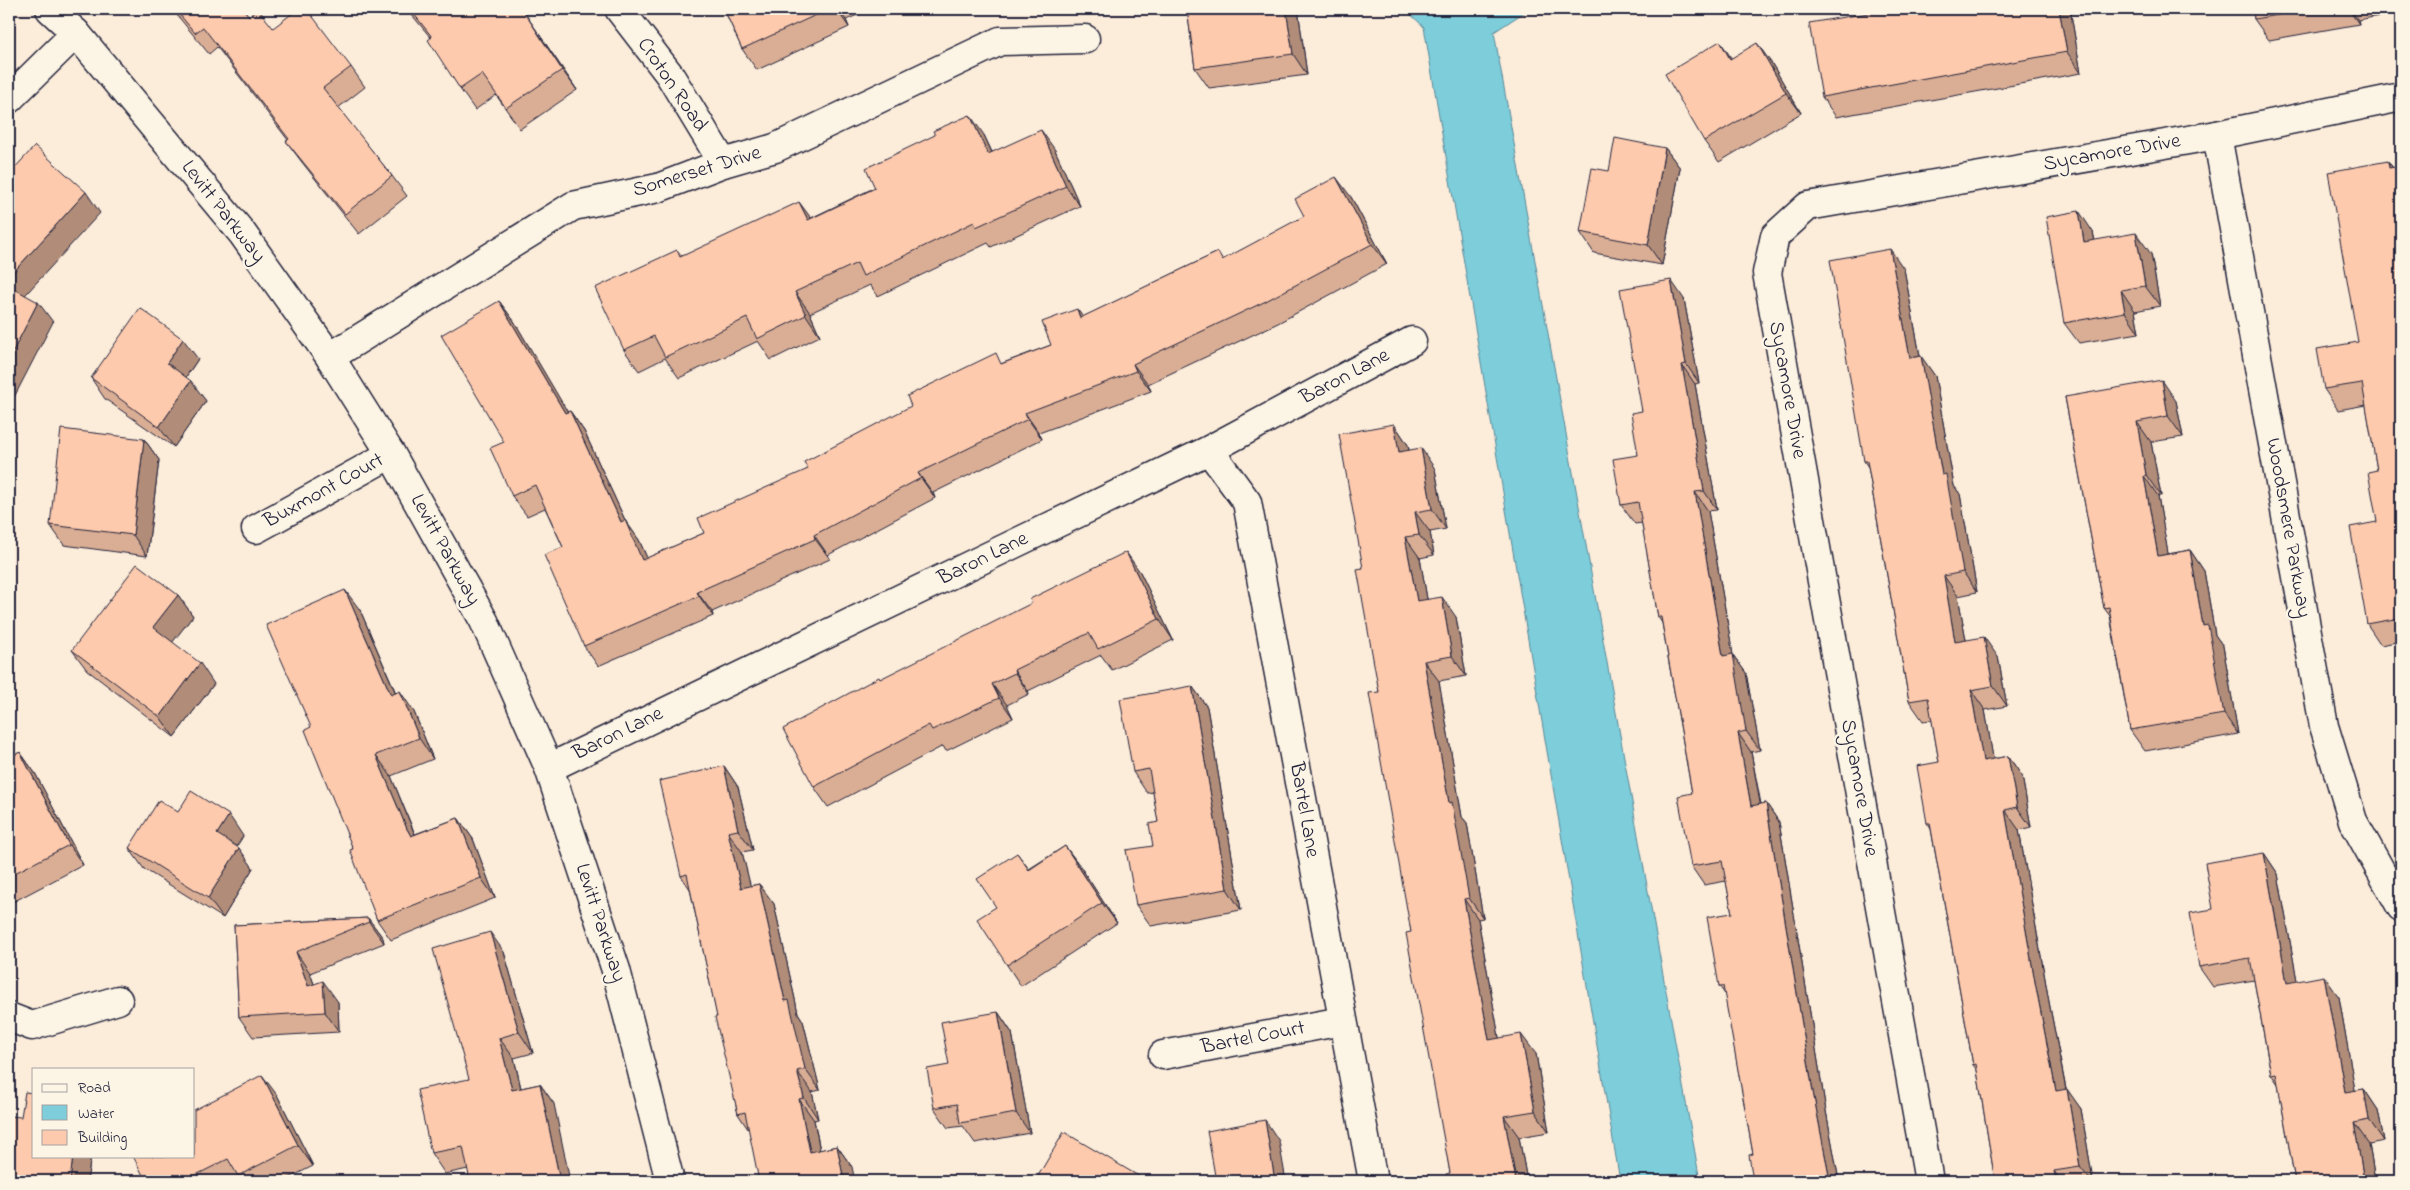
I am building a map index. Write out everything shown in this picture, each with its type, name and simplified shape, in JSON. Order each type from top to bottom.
[{"type":"street","name":"Levitt Parkway","points":[[50,9],[76,33],[242,233],[330,357],[391,454],[484,621],[549,768],[616,970],[670,1181]]},
{"type":"street","name":"Croton Road","points":[[619,9],[669,74],[723,163]]},
{"type":"street","points":[[9,99],[76,33]]},
{"type":"street","name":"Somerset Drive","points":[[330,357],[573,206],[658,188],[723,163],[775,148],[1000,41],[1085,39]]},
{"type":"street","name":"Sycamore Drive","points":[[1929,1181],[1767,273],[1775,236],[1808,206],[2217,135],[2401,97]]},
{"type":"street","name":"Woodsmere Parkway","points":[[2217,135],[2324,726],[2353,821],[2401,907]]},
{"type":"street","name":"Baron Lane","points":[[549,768],[1209,450],[1412,340]]},
{"type":"street","name":"Bartel Lane","points":[[1209,450],[1247,502],[1373,1181]]},
{"type":"street","name":"Buxmont Court","points":[[256,529],[391,454]]},
{"type":"street","points":[[9,1016],[32,1026],[118,1000]]},
{"type":"street","name":"Bartel Court","points":[[1163,1055],[1342,1020]]},
{"type":"water","points":[[1405,9],[1529,9],[1494,32],[1700,1181],[1620,1181],[1424,27]]},
{"type":"building","points":[[175,9],[243,9],[249,16],[258,9],[273,28],[298,9],[307,9],[351,67],[323,88],[392,176],[345,214],[286,141],[289,139],[203,27],[195,33]]},
{"type":"building","points":[[410,9],[522,9],[562,70],[506,108],[482,74],[460,89],[428,40],[432,37]]},
{"type":"building","points":[[724,9],[829,9],[742,49]]},
{"type":"building","points":[[1187,9],[1286,9],[1293,54],[1195,68]]},
{"type":"building","points":[[1901,9],[1902,11],[1916,9],[2059,9],[2067,52],[1822,97],[1809,23]]},
{"type":"building","points":[[2253,9],[2314,9],[2254,19]]},
{"type":"building","points":[[1720,41],[1730,59],[1757,43],[1786,93],[1704,141],[1665,74]]},
{"type":"building","points":[[970,115],[988,154],[1041,130],[1066,186],[976,227],[974,222],[863,276],[857,263],[795,292],[806,315],[757,339],[747,318],[665,357],[654,336],[624,350],[595,288],[677,250],[680,257],[799,202],[808,220],[875,188],[866,168],[935,135],[933,131]]},
{"type":"building","points":[[1615,138],[1665,148],[1648,245],[1580,232],[1592,168],[1609,171]]},
{"type":"building","points":[[35,146],[86,192],[9,277],[9,174]]},
{"type":"building","points":[[2388,161],[2389,168],[2401,166],[2401,628],[2400,618],[2367,624],[2350,527],[2377,522],[2368,472],[2377,470],[2362,383],[2324,389],[2317,349],[2358,342],[2328,172]]},
{"type":"building","points":[[1336,177],[1372,244],[1264,302],[1133,364],[1136,371],[1025,413],[1028,419],[918,473],[921,478],[814,535],[815,539],[697,592],[699,596],[584,646],[544,555],[563,547],[535,485],[512,496],[490,448],[504,442],[441,335],[499,301],[565,413],[570,411],[621,522],[625,520],[642,560],[704,533],[698,518],[808,469],[804,462],[911,406],[907,396],[996,353],[1001,364],[1051,345],[1042,322],[1077,309],[1080,318],[1218,252],[1222,260],[1304,216],[1295,199]]},
{"type":"building","points":[[2079,211],[2084,242],[2136,233],[2145,286],[2121,290],[2125,312],[2064,323],[2046,217]]},
{"type":"building","points":[[1890,249],[1910,358],[1921,356],[1942,475],[1946,474],[1963,572],[1944,576],[1955,642],[1984,637],[1993,686],[1971,690],[1983,761],[2008,756],[2017,807],[2005,810],[2035,982],[2056,1091],[2067,1089],[2080,1167],[2054,1171],[2056,1181],[1995,1181],[1976,1064],[1973,1065],[1930,823],[1927,823],[1917,766],[1939,762],[1928,698],[1909,701],[1867,461],[1864,461],[1830,260]]},
{"type":"building","points":[[1671,280],[1686,364],[1682,365],[1704,491],[1695,492],[1723,656],[1733,654],[1746,731],[1738,733],[1751,806],[1766,803],[1813,1092],[1830,1181],[1753,1181],[1749,1155],[1753,1154],[1723,986],[1719,986],[1707,917],[1732,913],[1722,861],[1691,866],[1678,796],[1692,793],[1661,617],[1658,617],[1638,502],[1621,505],[1613,459],[1638,455],[1631,413],[1642,411],[1620,289]]},
{"type":"building","points":[[9,286],[38,302],[9,359]]},
{"type":"building","points":[[140,308],[183,339],[167,363],[191,381],[159,427],[91,378]]},
{"type":"building","points":[[2162,380],[2168,416],[2137,422],[2158,556],[2190,550],[2203,626],[2208,625],[2224,714],[2130,730],[2109,607],[2104,608],[2065,397]]},
{"type":"building","points":[[1394,424],[1399,452],[1421,448],[1432,509],[1415,512],[1419,535],[1405,537],[1417,601],[1442,597],[1452,656],[1424,661],[1449,803],[1452,802],[1469,898],[1464,899],[1489,1040],[1521,1034],[1535,1111],[1504,1116],[1516,1181],[1447,1181],[1446,1174],[1450,1173],[1406,933],[1411,932],[1369,693],[1379,692],[1357,569],[1363,568],[1339,434]]},
{"type":"building","points":[[61,429],[144,439],[133,535],[50,525]]},
{"type":"building","points":[[1126,552],[1159,619],[1098,649],[1089,633],[1014,670],[1015,673],[992,684],[999,698],[932,730],[929,725],[814,787],[783,729],[879,677],[880,679],[1032,603],[1030,599]]},
{"type":"building","points":[[137,564],[178,595],[153,627],[200,663],[160,717],[72,650]]},
{"type":"building","points":[[345,590],[391,695],[400,691],[419,738],[376,755],[407,829],[411,836],[458,818],[481,878],[377,920],[350,850],[353,849],[305,730],[311,727],[266,625]]},
{"type":"building","points":[[1192,686],[1227,889],[1136,905],[1126,850],[1153,846],[1149,824],[1158,822],[1149,769],[1133,772],[1120,699]]},
{"type":"building","points":[[20,752],[69,845],[9,876],[9,758]]},
{"type":"building","points":[[724,766],[738,830],[728,832],[741,888],[759,884],[785,1001],[789,1000],[805,1069],[797,1071],[804,1098],[799,1099],[810,1152],[837,1146],[844,1181],[759,1181],[745,1112],[738,1114],[715,1017],[717,1017],[687,874],[681,876],[659,781]]},
{"type":"building","points":[[191,791],[229,815],[217,834],[239,848],[208,898],[129,848],[159,800],[178,812]]},
{"type":"building","points":[[1065,846],[1102,903],[1007,965],[977,919],[996,907],[977,879],[1017,853],[1029,870]]},
{"type":"building","points":[[2264,853],[2287,983],[2324,976],[2345,1092],[2364,1089],[2369,1120],[2354,1123],[2364,1181],[2295,1181],[2276,1073],[2271,1074],[2250,958],[2199,967],[2190,913],[2213,909],[2205,863]]},
{"type":"building","points":[[368,918],[369,922],[296,952],[308,986],[323,981],[325,1012],[239,1017],[234,925]]},
{"type":"building","points":[[490,932],[519,1032],[499,1038],[512,1090],[540,1084],[560,1181],[470,1181],[463,1147],[431,1153],[417,1090],[469,1079],[433,949]]},
{"type":"building","points":[[998,1012],[1016,1113],[960,1123],[957,1104],[934,1108],[927,1069],[949,1065],[941,1022]]},
{"type":"building","points":[[262,1075],[298,1145],[238,1176],[228,1159],[184,1181],[146,1181],[134,1158],[195,1158],[195,1109]]},
{"type":"building","points":[[25,1092],[32,1093],[32,1158],[73,1158],[70,1181],[53,1181],[9,1175],[9,1116],[21,1117]]},
{"type":"building","points":[[1265,1120],[1275,1181],[1216,1181],[1207,1131]]},
{"type":"building","points":[[1064,1132],[1147,1181],[1035,1181]]}]
